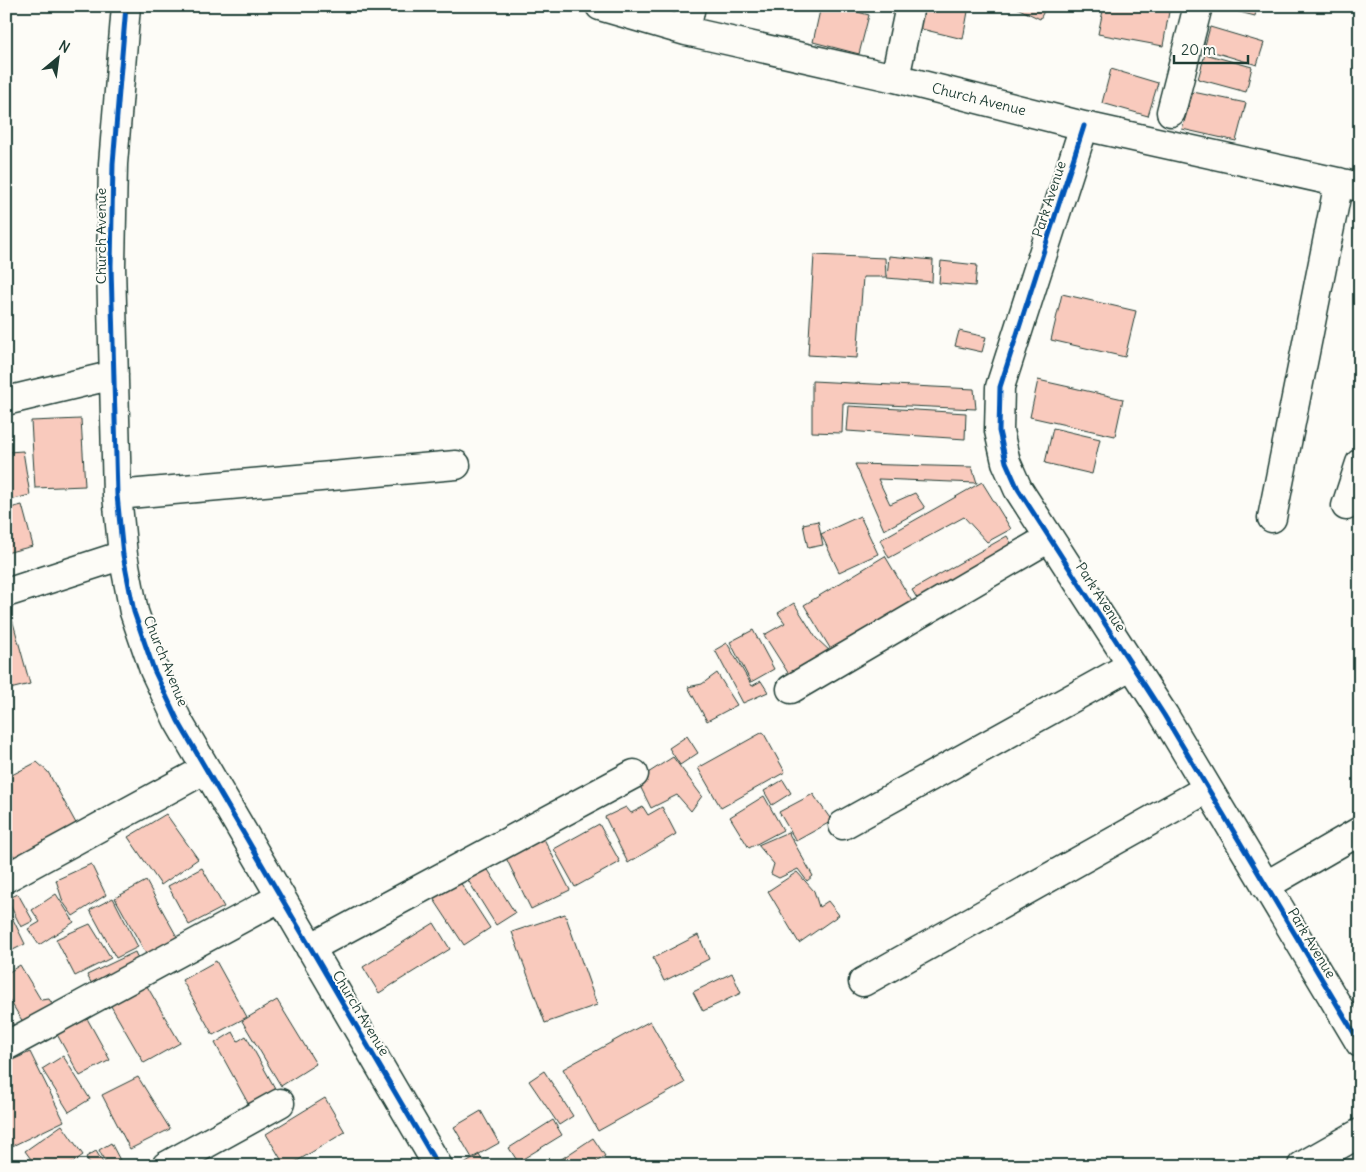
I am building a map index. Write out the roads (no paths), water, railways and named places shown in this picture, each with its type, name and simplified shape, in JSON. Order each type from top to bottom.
[{"type":"street","name":"Church Avenue","points":[[126,6],[113,164],[111,266],[117,495],[123,555],[134,612],[154,670],[178,720],[438,1166]]},
{"type":"street","name":"Church Avenue","points":[[600,6],[688,19],[895,78],[1084,126],[1349,185]]},
{"type":"street","points":[[895,78],[910,6]]},
{"type":"street","points":[[1171,112],[1198,6]]},
{"type":"street","name":"Park Avenue","points":[[1084,126],[1000,387],[999,431],[1006,462],[1018,489],[1132,665],[1360,1043]]},
{"type":"street","points":[[1272,518],[1349,185]]},
{"type":"street","points":[[6,401],[114,375]]},
{"type":"street","points":[[1346,506],[1360,463]]},
{"type":"street","points":[[117,495],[456,465]]},
{"type":"street","points":[[790,689],[1049,538]]},
{"type":"street","points":[[6,593],[123,555]]},
{"type":"street","points":[[843,825],[1132,665]]},
{"type":"street","points":[[6,878],[206,768]]},
{"type":"street","points":[[310,948],[634,774]]},
{"type":"street","points":[[863,982],[1207,789]]},
{"type":"street","points":[[1265,886],[1360,831]]},
{"type":"street","points":[[6,1046],[281,897]]},
{"type":"street","points":[[166,1166],[280,1103]]},
{"type":"street","points":[[1302,1166],[1360,1133]]}]
